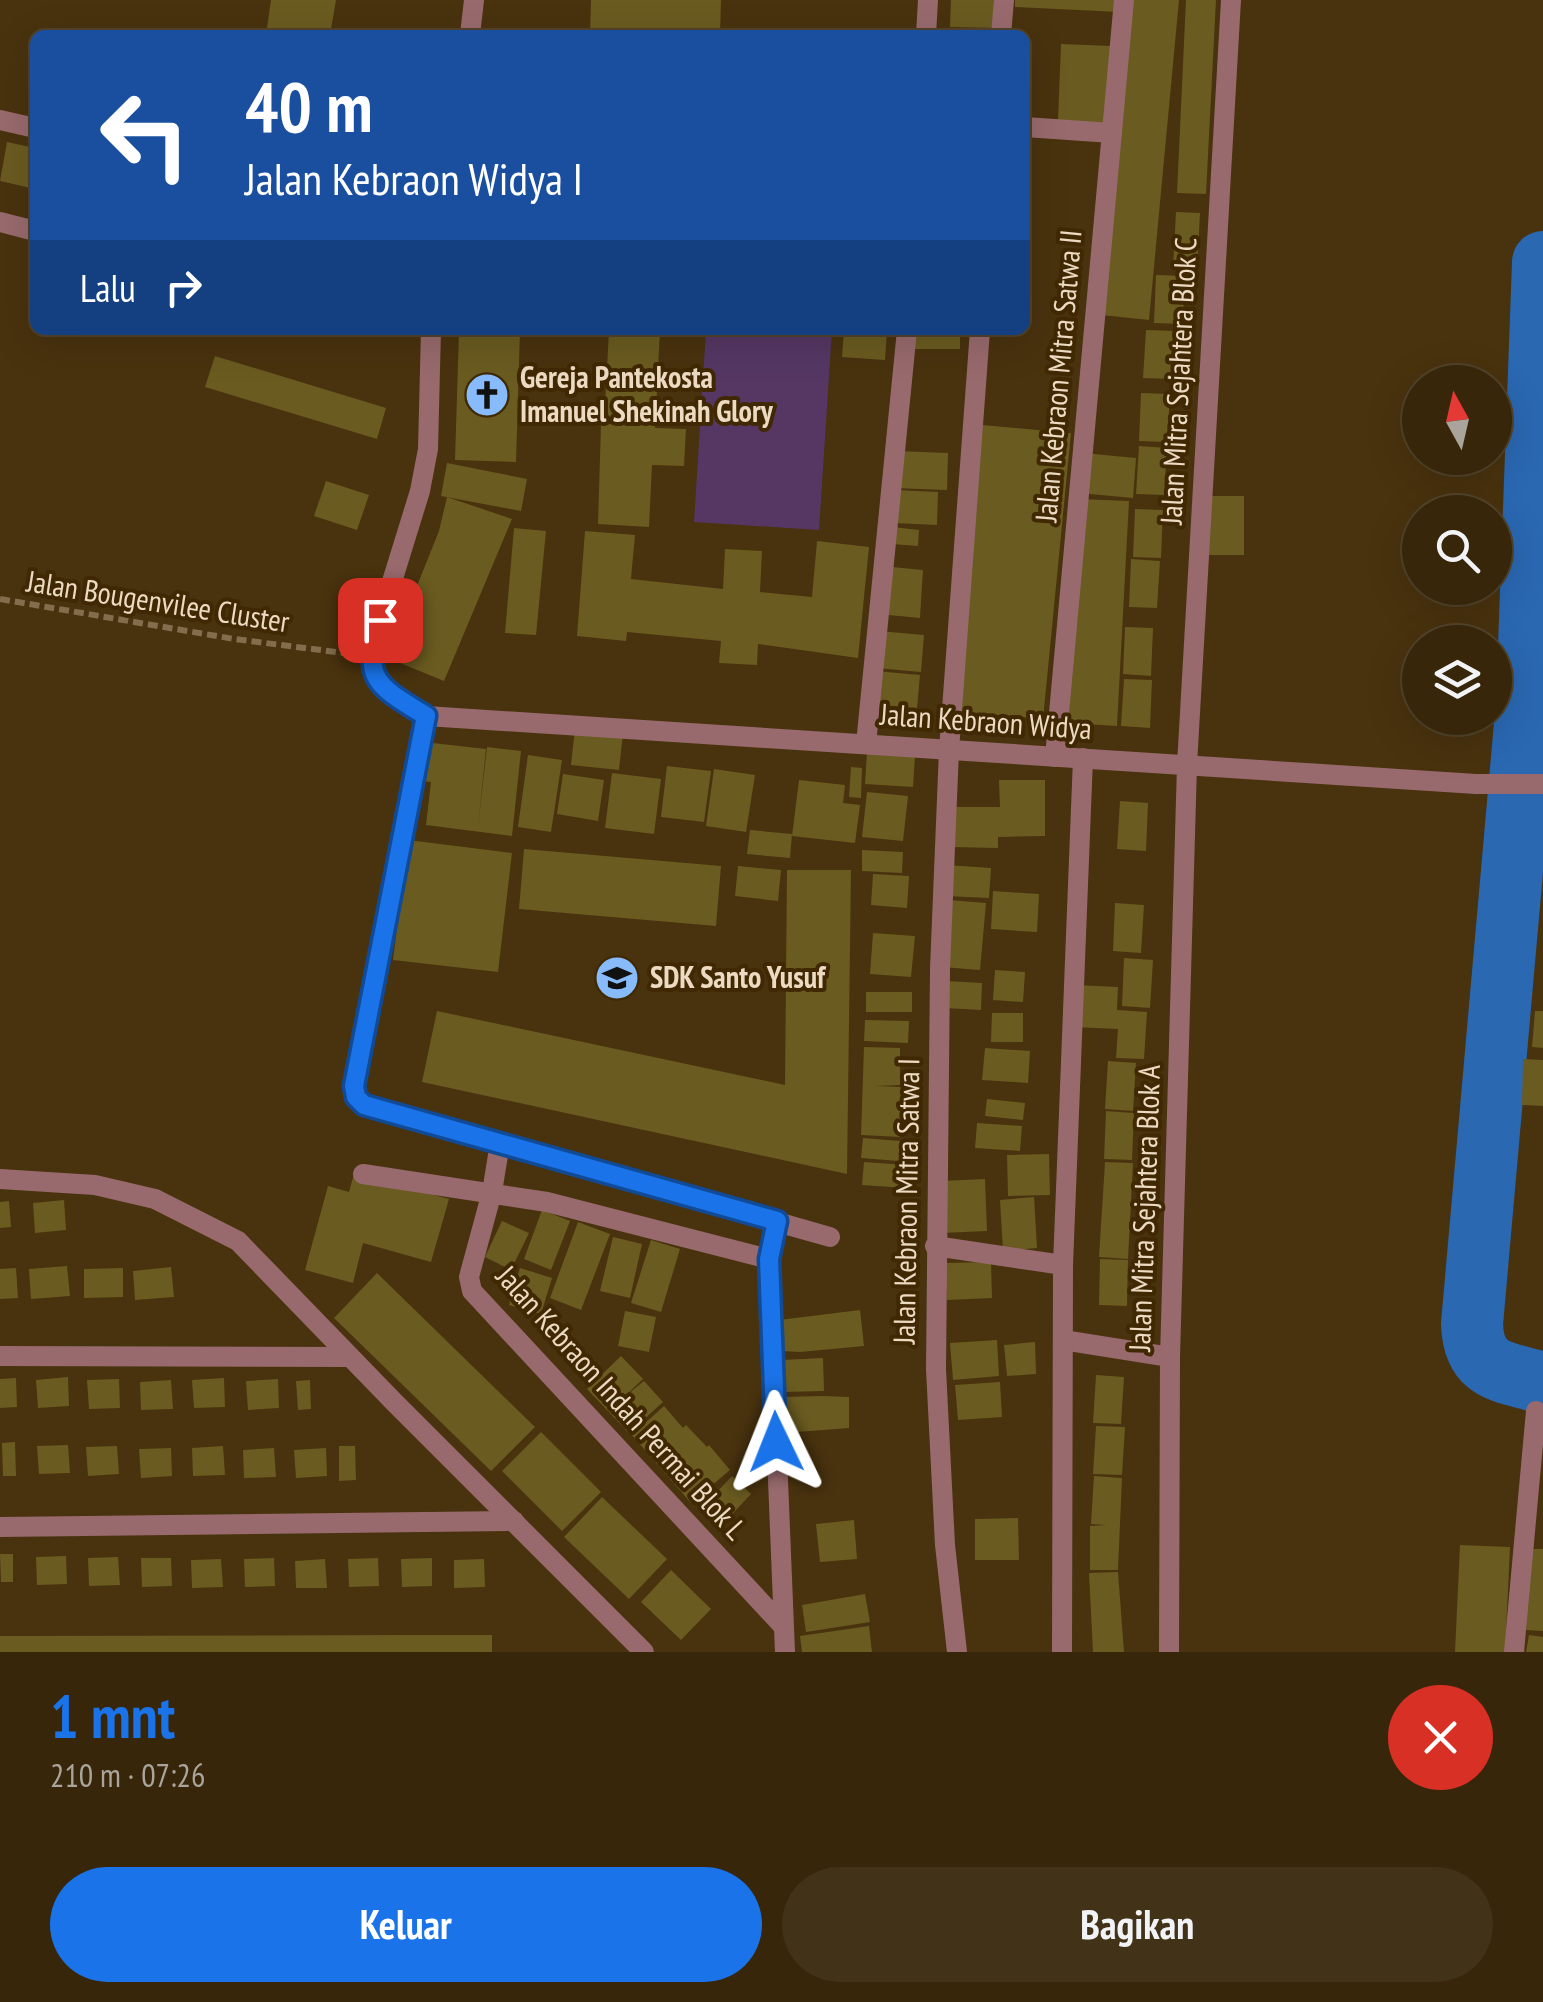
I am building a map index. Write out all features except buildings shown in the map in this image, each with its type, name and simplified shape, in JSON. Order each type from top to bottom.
[{"type":"street","points":[[471,30],[474,0]]},
{"type":"street","points":[[926,30],[928,0]]},
{"type":"street","points":[[1002,30],[1004,0]]},
{"type":"street","name":"Jalan Kebraon Mitra Satwa II","points":[[1055,756],[1124,0]]},
{"type":"street","name":"Jalan Mitra Sejahtera Blok C","points":[[1186,765],[1231,0]]},
{"type":"street","points":[[0,120],[30,127]]},
{"type":"street","points":[[1030,127],[1112,133]]},
{"type":"street","points":[[0,222],[30,229]]},
{"type":"street","points":[[426,335],[428,448],[420,492],[369,656],[374,674],[393,696],[426,716],[354,1086],[356,1097],[364,1105],[830,1236]]},
{"type":"street","points":[[866,744],[907,335]]},
{"type":"street","name":"Jalan Kebraon Mitra Satwa I","points":[[957,1652],[938,1435],[935,1246],[942,873],[980,335]]},
{"type":"street","name":"Jalan Kebraon Widya","points":[[426,716],[1476,784],[1543,784]]},
{"type":"street","points":[[1062,1652],[1064,1265],[1083,758]]},
{"type":"street","name":"Jalan Mitra Sejahtera Blok A","points":[[1169,1652],[1170,1357],[1186,765]]},
{"type":"street","name":"Jalan Kebraon Indah Permai Blok L","points":[[500,1143],[492,1192],[469,1277],[472,1291],[782,1626]]},
{"type":"street","points":[[362,1174],[547,1202],[769,1259]]},
{"type":"street","points":[[0,1179],[95,1185],[155,1199],[238,1241],[644,1652]]},
{"type":"street","name":"Jalan Kebraon Indah Permai Blok L","points":[[777,1221],[769,1259],[785,1652]]},
{"type":"street","points":[[935,1246],[1064,1265]]},
{"type":"street","points":[[1063,1340],[1170,1357]]},
{"type":"street","points":[[0,1356],[349,1357]]},
{"type":"street","points":[[1514,1652],[1536,1411]]},
{"type":"street","points":[[0,1527],[514,1521]]},
{"type":"path","name":"Jalan Bougenvilee Cluster","points":[[0,599],[234,639],[369,656]]},
{"type":"shaded area","points":[[706,335],[832,335],[819,530],[694,522]]},
{"type":"waterway","points":[[1543,262],[1527,701],[1472,1324],[1478,1352],[1485,1361],[1503,1372],[1543,1383]]},
{"type":"place","name":"Gereja Pantekosta Imanuel Shekinah Glory","points":[[487,395]]},
{"type":"place","name":"SDK Santo Yusuf","points":[[617,978]]},
{"type":"route","points":[[380,620],[369,656],[374,674],[393,696],[426,716],[354,1086],[356,1097],[364,1105],[777,1221],[769,1259],[776,1442]]}]
